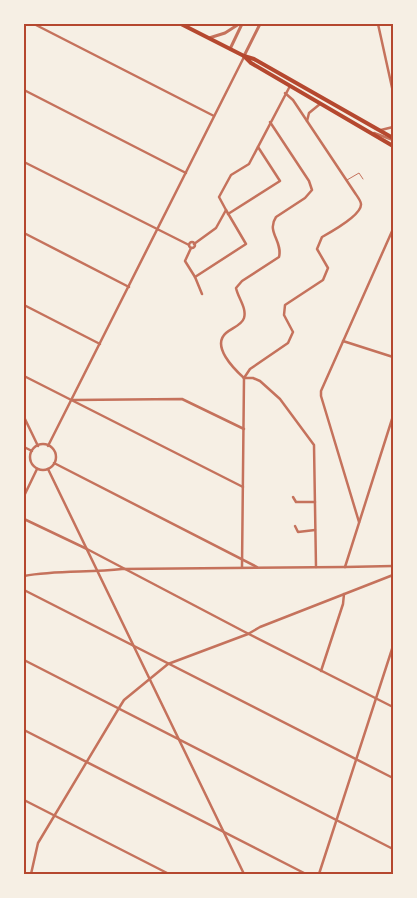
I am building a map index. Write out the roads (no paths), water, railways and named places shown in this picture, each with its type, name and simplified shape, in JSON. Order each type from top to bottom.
[{"type":"main road","points":[[181,24],[244,56],[254,59],[381,130],[393,139]]},
{"type":"main road","points":[[244,56],[251,64],[393,146]]},
{"type":"street","points":[[34,24],[214,116]]},
{"type":"street","points":[[209,38],[225,33],[241,24]]},
{"type":"street","points":[[230,49],[241,24]]},
{"type":"street","points":[[48,446],[260,24]]},
{"type":"street","points":[[378,24],[393,92]]},
{"type":"street","points":[[195,277],[246,244],[219,197],[231,175],[249,164],[290,86]]},
{"type":"street","points":[[24,90],[186,173]]},
{"type":"street","points":[[242,567],[244,378],[250,369],[288,343],[293,332],[284,315],[285,304],[323,280],[328,268],[317,250],[319,241],[322,237],[355,216],[361,203],[307,120],[293,100],[285,93]]},
{"type":"street","points":[[307,120],[310,113],[320,104]]},
{"type":"street","points":[[270,122],[309,181],[312,190],[305,198],[273,221],[271,226],[272,232],[280,246],[279,256],[242,280],[236,288],[245,316],[242,322],[225,334],[220,344],[234,369],[244,378],[253,378],[260,381],[280,399],[314,445],[316,568]]},
{"type":"street","points":[[381,130],[393,127]]},
{"type":"street","points":[[370,132],[393,139]]},
{"type":"street","points":[[228,214],[280,181],[258,147]]},
{"type":"street","points":[[24,162],[190,247]]},
{"type":"street","points":[[202,294],[195,277],[185,261],[190,247],[194,247],[194,244],[216,228],[226,210]]},
{"type":"street","points":[[359,522],[321,396],[323,386],[393,229]]},
{"type":"street","points":[[24,233],[129,287]]},
{"type":"street","points":[[24,305],[100,344]]},
{"type":"street","points":[[343,341],[393,357]]},
{"type":"street","points":[[24,376],[243,487]]},
{"type":"street","points":[[83,406],[87,399]]},
{"type":"street","points":[[72,400],[182,399],[244,430]]},
{"type":"street","points":[[345,567],[393,416]]},
{"type":"street","points":[[24,417],[38,446]]},
{"type":"street","points":[[38,446],[48,446],[55,455],[54,463],[48,469],[38,469],[32,464],[32,452],[38,446]]},
{"type":"street","points":[[24,448],[32,452]]},
{"type":"street","points":[[54,463],[258,567]]},
{"type":"street","points":[[24,496],[38,469]]},
{"type":"street","points":[[48,469],[244,874]]},
{"type":"street","points":[[293,498],[296,502],[315,502]]},
{"type":"street","points":[[24,519],[87,549],[122,569],[393,707]]},
{"type":"street","points":[[295,526],[298,532],[315,530]]},
{"type":"street","points":[[24,576],[47,572],[122,569],[393,566]]},
{"type":"street","points":[[137,569],[137,575],[148,582]]},
{"type":"street","points":[[31,874],[38,843],[118,708],[124,700],[149,678],[168,664],[248,634],[393,575]]},
{"type":"street","points":[[24,590],[356,760],[393,776]]},
{"type":"street","points":[[321,670],[343,604],[344,594]]},
{"type":"street","points":[[319,874],[393,646]]},
{"type":"street","points":[[24,660],[393,849]]},
{"type":"street","points":[[24,730],[306,874]]},
{"type":"street","points":[[24,800],[169,874]]},
{"type":"lane","points":[[347,180],[359,173],[363,179]]}]
